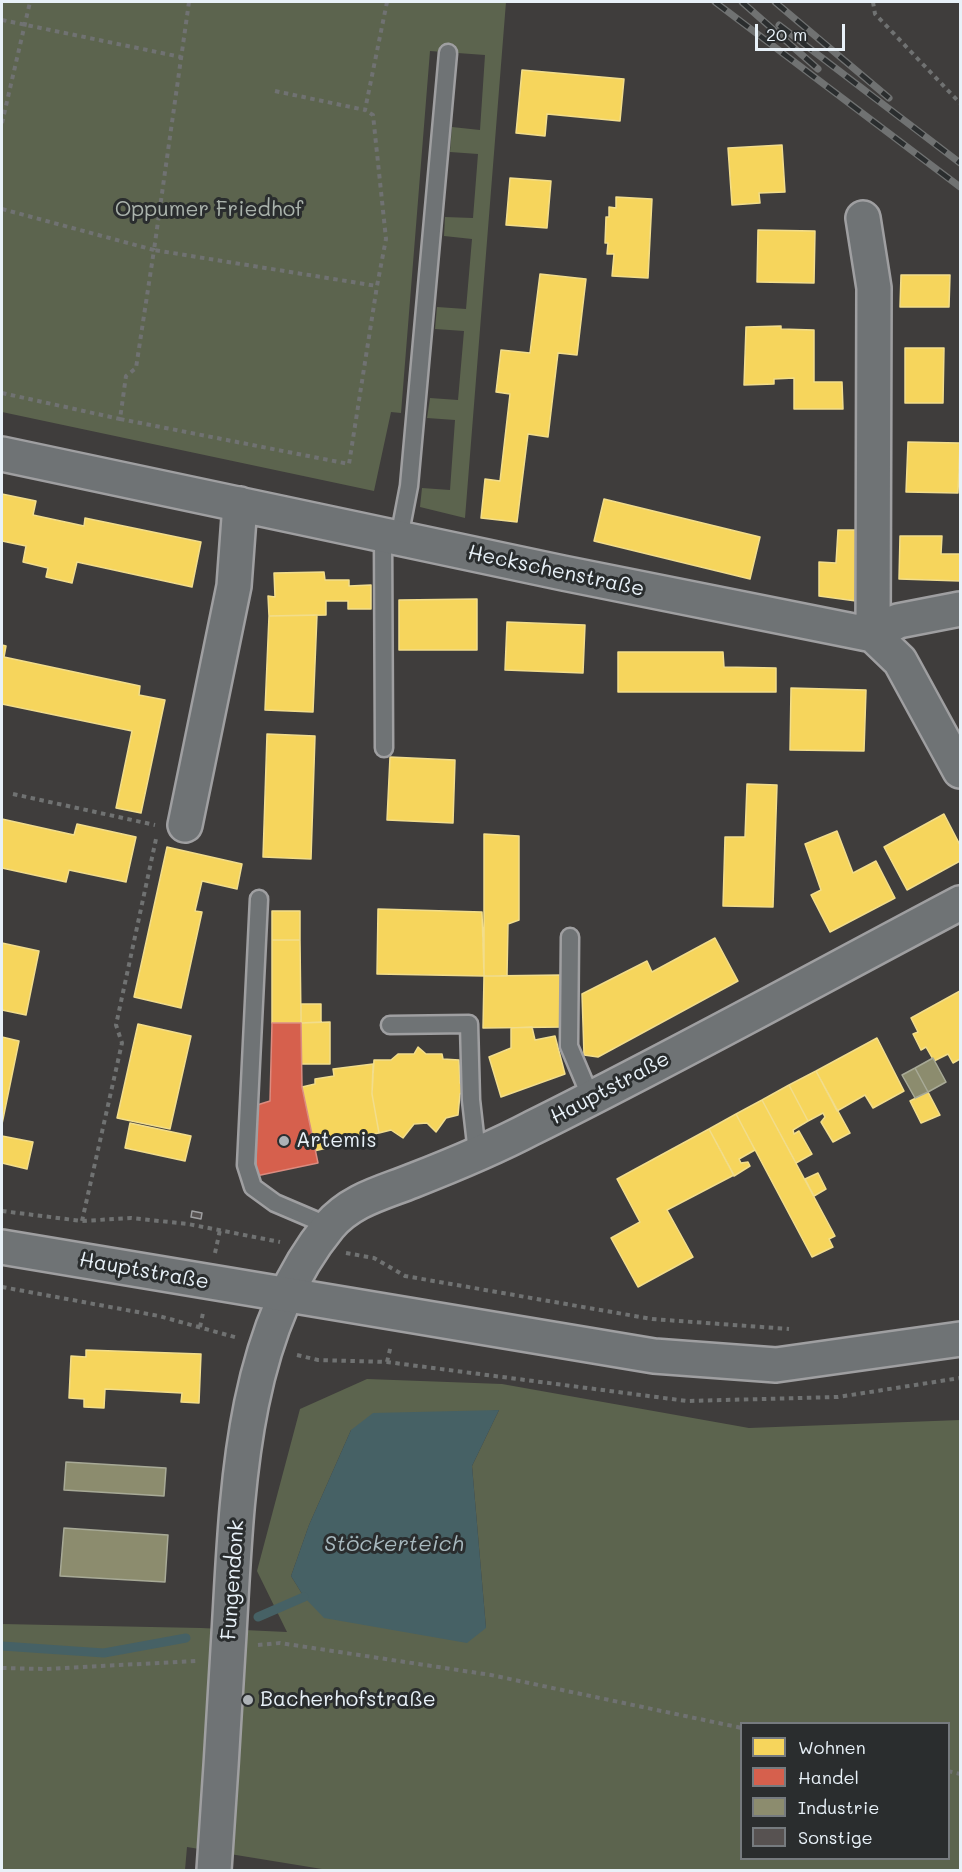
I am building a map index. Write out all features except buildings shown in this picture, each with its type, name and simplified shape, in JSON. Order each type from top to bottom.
[{"type":"street","points":[[863,218],[874,288],[873,635],[900,661],[960,771]]},
{"type":"street","name":"Heckschenstraße","points":[[2,454],[391,537],[873,635]]},
{"type":"street","points":[[172,826],[226,632],[238,548],[240,504]]},
{"type":"street","points":[[873,635],[898,621],[960,609]]},
{"type":"street","name":"Hauptstraße","points":[[286,1296],[321,1237],[345,1210],[369,1196],[411,1182],[477,1153],[591,1098],[960,903]]},
{"type":"street","name":"Hauptstraße","points":[[2,1247],[654,1356],[776,1365],[960,1339]]},
{"type":"street","name":"Fungendonk","points":[[214,1870],[228,1649],[244,1457],[251,1406],[266,1346],[286,1296]]},
{"type":"lane","points":[[384,748],[391,537],[409,486],[447,53]]},
{"type":"lane","points":[[259,899],[246,1165],[252,1187],[321,1237]]},
{"type":"lane","points":[[570,937],[569,1046],[591,1098]]},
{"type":"lane","points":[[390,1025],[469,1024],[471,1100],[477,1153]]},
{"type":"path","points":[[2,123],[30,2]]},
{"type":"path","points":[[120,419],[126,376],[136,368],[189,2]]},
{"type":"path","points":[[365,110],[387,2]]},
{"type":"path","points":[[873,2],[875,14],[960,103]]},
{"type":"path","points":[[2,20],[182,57]]},
{"type":"path","points":[[2,393],[120,419],[349,464],[386,239],[373,115],[365,110],[275,91]]},
{"type":"path","points":[[2,210],[154,250],[377,286]]},
{"type":"path","points":[[13,794],[172,826],[116,1025],[122,1043],[82,1221]]},
{"type":"path","points":[[2,1211],[82,1221],[131,1218],[321,1237],[374,1258],[405,1276],[652,1319],[792,1329]]},
{"type":"path","points":[[2,1287],[159,1316],[318,1360],[387,1362],[687,1401],[838,1397],[960,1378]]},
{"type":"path","points":[[2,1668],[192,1663],[228,1649],[280,1643],[491,1675],[740,1728]]},
{"type":"green space","name":"Oppumer Friedhof","points":[[2,2],[506,2],[465,518],[420,507],[422,488],[450,490],[455,420],[427,418],[430,398],[458,400],[464,331],[435,329],[437,307],[466,309],[472,239],[444,236],[445,217],[473,218],[478,154],[450,152],[452,127],[480,130],[485,55],[430,51],[401,413],[391,412],[374,491],[2,412]]},
{"type":"green space","points":[[367,1379],[502,1384],[749,1428],[960,1420],[960,1870],[328,1870],[187,1847],[185,1870],[2,1870],[2,1624],[287,1632],[257,1571],[300,1409]],"holes":[[[499,1410],[472,1466],[486,1628],[304,1597],[291,1576],[309,1525],[351,1430]]]},
{"type":"water","name":"Stöckerteich","points":[[499,1410],[472,1466],[486,1628],[467,1643],[324,1618],[304,1597],[291,1576],[309,1525],[351,1430],[373,1413]]},
{"type":"waterway","points":[[258,1617],[304,1597]]},
{"type":"waterway","points":[[2,1646],[104,1653],[186,1638]]},
{"type":"railway","points":[[715,2],[960,187]]},
{"type":"railway","points":[[742,2],[818,69]]},
{"type":"railway","points":[[775,2],[889,98]]},
{"type":"railway","points":[[779,25],[960,163]]},
{"type":"place","name":"Artemis","points":[[284,1141]]},
{"type":"place","name":"Bacherhofstraße","points":[[248,1700]]}]
